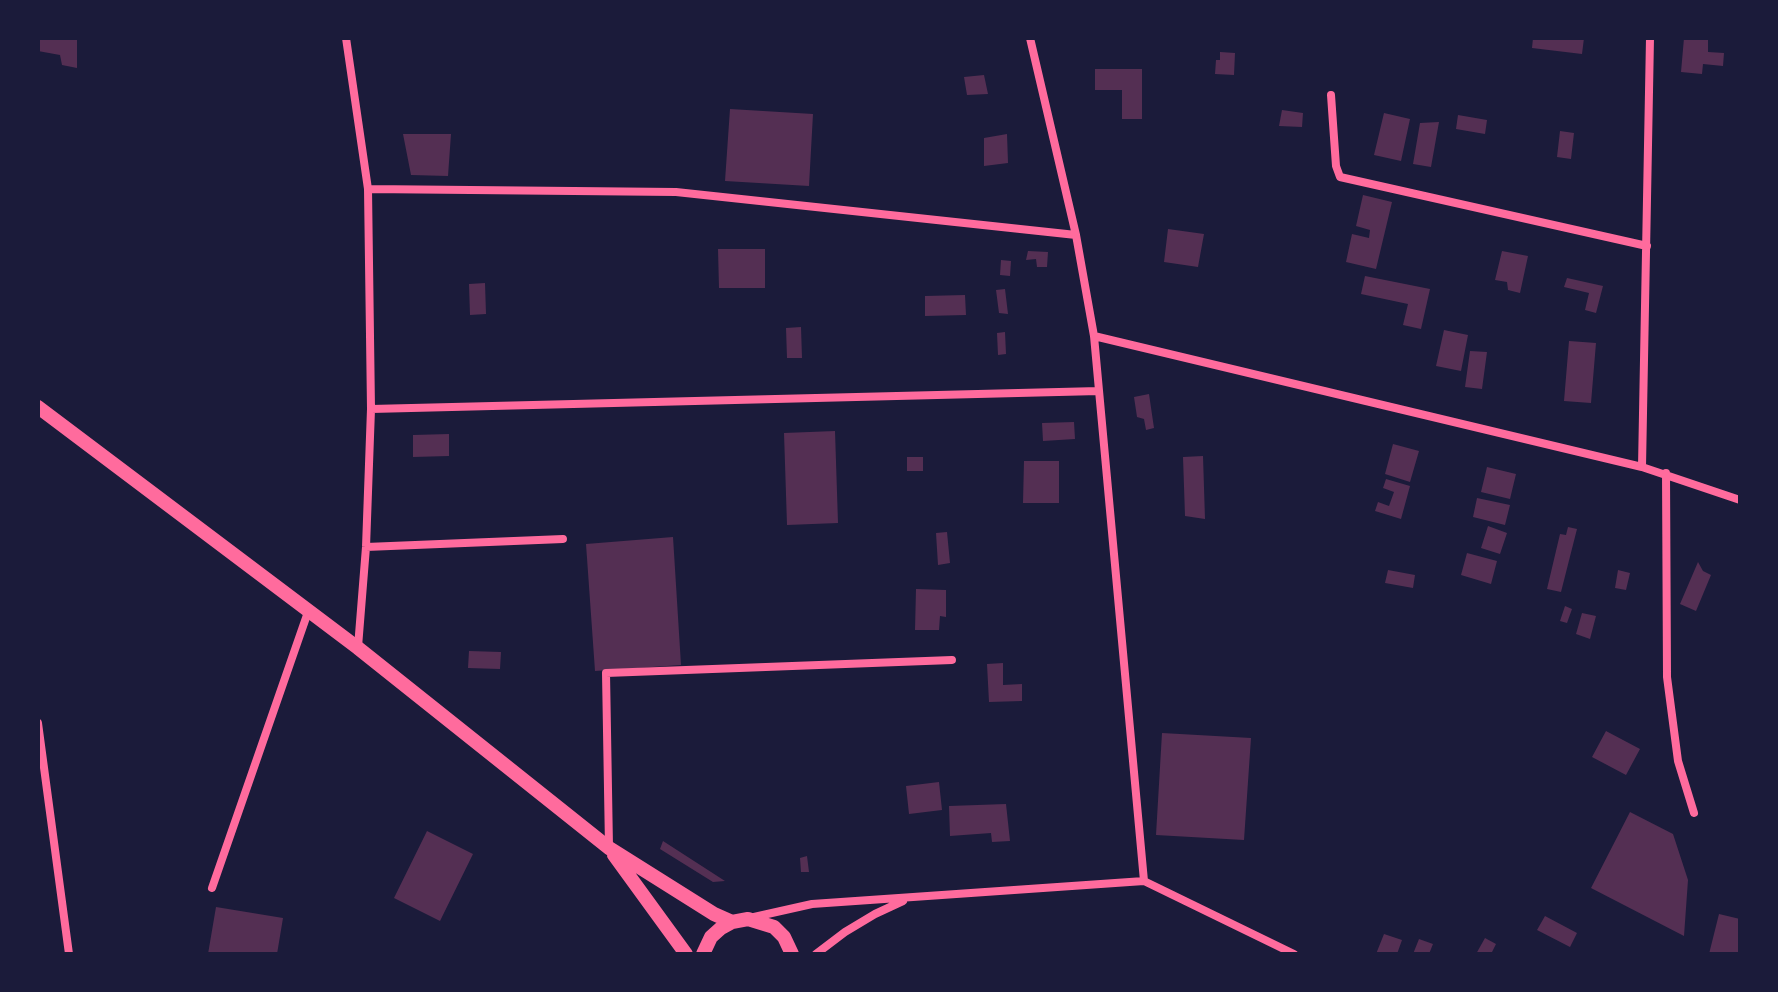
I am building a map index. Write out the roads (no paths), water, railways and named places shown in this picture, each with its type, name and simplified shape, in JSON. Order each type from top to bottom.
[{"type":"street","points":[[346,38],[368,189],[371,409],[366,547],[358,648]]},
{"type":"street","points":[[1030,38],[1076,235],[1094,336],[1144,881]]},
{"type":"street","points":[[1642,467],[1650,38]]},
{"type":"street","points":[[1331,95],[1336,166],[1340,177],[1647,246]]},
{"type":"street","points":[[368,189],[676,192],[1076,235]]},
{"type":"street","points":[[1094,336],[1666,473],[1740,500]]},
{"type":"street","points":[[371,409],[1099,391]]},
{"type":"street","points":[[38,407],[358,648],[609,848],[714,914],[732,922]]},
{"type":"street","points":[[1666,473],[1667,677],[1678,761],[1694,813]]},
{"type":"street","points":[[366,547],[563,539]]},
{"type":"street","points":[[212,888],[308,612]]},
{"type":"street","points":[[684,953],[609,848],[606,673],[952,660]]},
{"type":"street","points":[[38,723],[69,954]]},
{"type":"street","points":[[703,954],[711,937],[732,922],[812,904],[1144,881],[1294,954]]},
{"type":"street","points":[[816,954],[875,914],[907,899]]},
{"type":"street","points":[[748,919],[774,927],[784,937],[792,954]]}]
